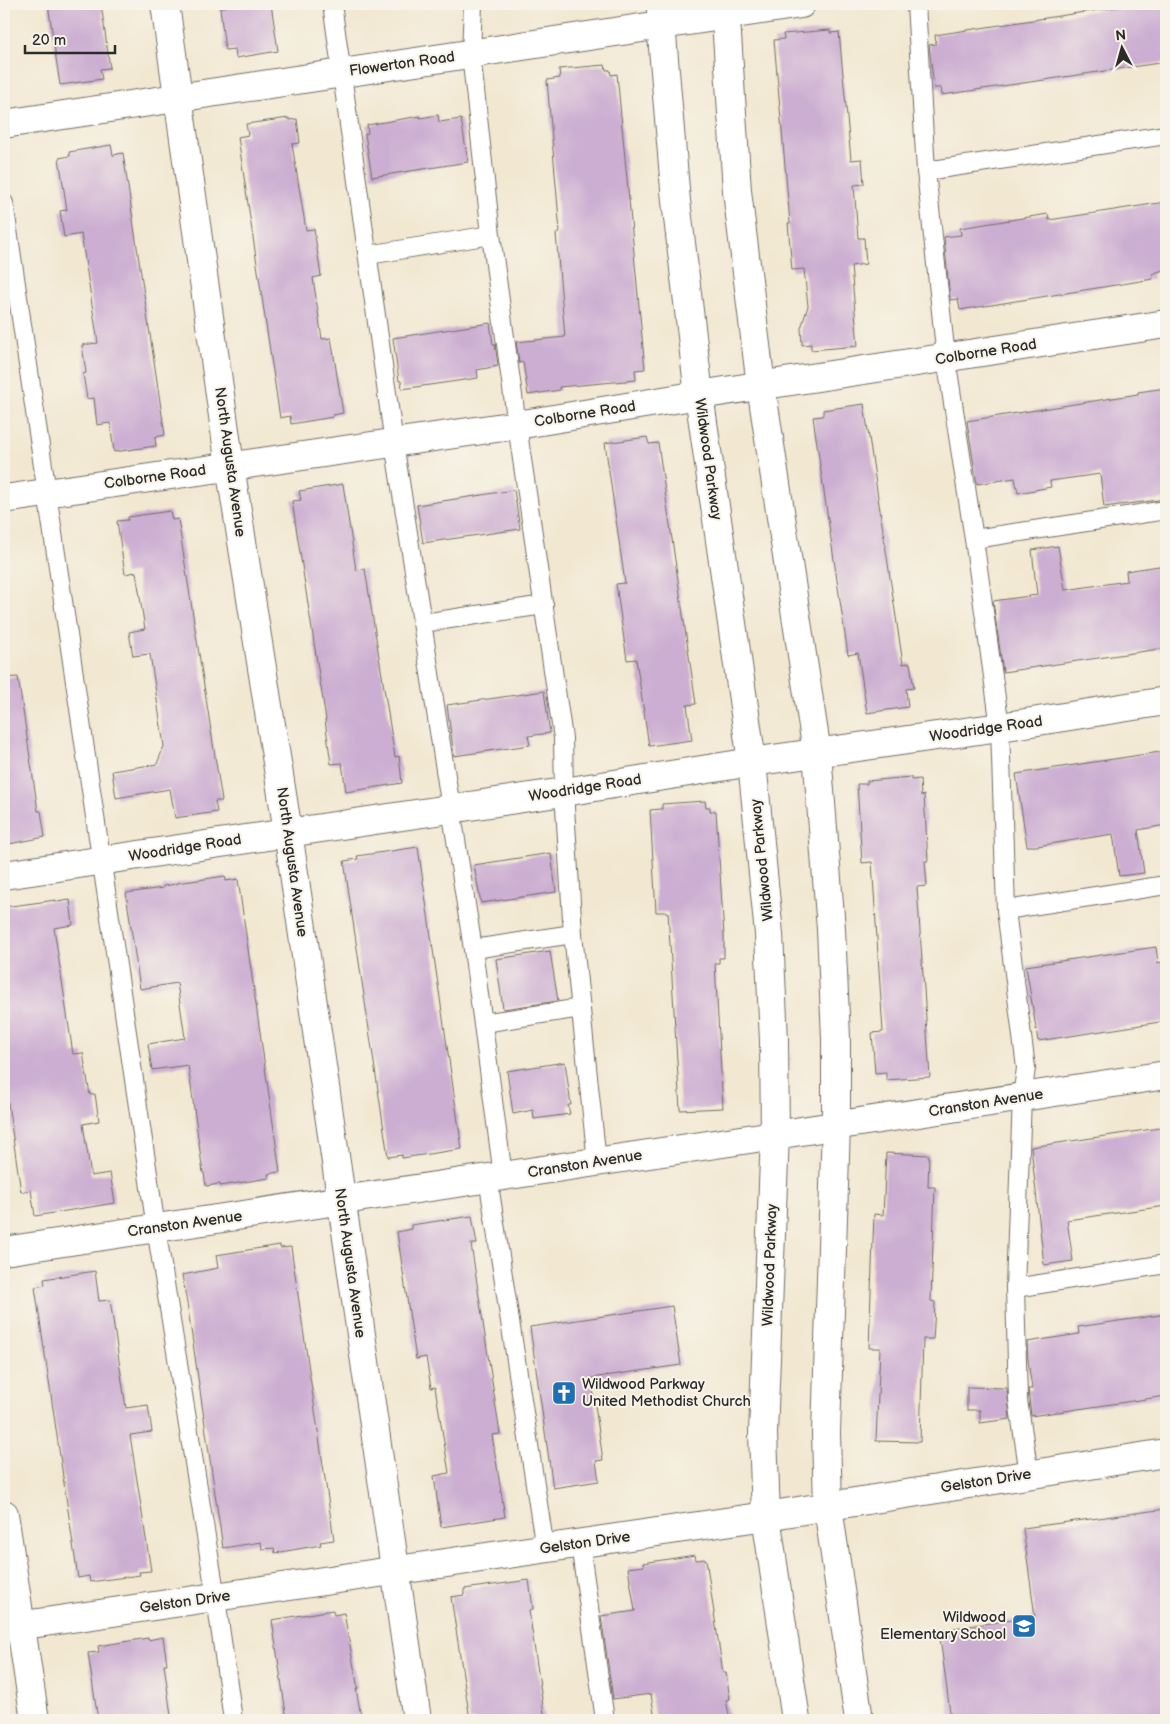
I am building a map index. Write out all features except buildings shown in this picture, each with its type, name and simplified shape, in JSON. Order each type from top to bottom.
[{"type":"street","name":"North Augusta Avenue","points":[[165,4],[230,466],[288,832],[417,1720]]},
{"type":"street","name":"Flowerton Road","points":[[4,124],[471,54],[661,14],[801,4]]},
{"type":"street","points":[[725,9],[737,191],[761,386],[817,753],[831,929],[836,1038],[836,1125],[826,1433],[828,1506],[859,1720]]},
{"type":"street","name":"Wildwood Parkway","points":[[661,14],[676,201],[699,395],[752,762],[769,934],[774,1041],[775,1135],[763,1433],[766,1516],[796,1720]]},
{"type":"street","name":"Colborne Road","points":[[4,499],[516,426],[699,395],[1166,324]]},
{"type":"street","name":"Woodridge Road","points":[[4,875],[1166,701]]},
{"type":"street","name":"Cranston Avenue","points":[[4,1251],[1166,1075]]},
{"type":"street","name":"Gelston Drive","points":[[12,1627],[766,1516],[1166,1453]]},
{"type":"street","points":[[4,1514],[12,1627],[34,1720]]},
{"type":"lane","points":[[332,4],[394,443],[473,949],[483,1023],[496,1177],[546,1549]]},
{"type":"lane","points":[[473,4],[471,54],[491,236],[516,426],[563,738],[564,792],[573,934],[597,1162]]},
{"type":"lane","points":[[916,4],[926,171],[946,358],[1000,727],[1006,910],[1026,1068],[1022,1097],[1015,1288],[1018,1400],[1029,1474]]},
{"type":"lane","points":[[926,171],[1166,134]]},
{"type":"lane","points":[[4,203],[156,1228],[234,1720]]},
{"type":"lane","points":[[368,255],[491,236]]},
{"type":"lane","points":[[974,539],[1166,510]]},
{"type":"lane","points":[[423,624],[544,605]]},
{"type":"lane","points":[[1006,910],[1166,885]]},
{"type":"lane","points":[[473,949],[573,934]]},
{"type":"lane","points":[[483,1023],[581,1008]]},
{"type":"lane","points":[[1015,1288],[1166,1264]]},
{"type":"lane","points":[[580,1544],[605,1720]]},
{"type":"green space","points":[[4,1669],[11,1720],[4,1720]]},
{"type":"place","name":"Wildwood Parkway United Methodist Church","points":[[564,1393]]},
{"type":"place","name":"Wildwood Elementary School","points":[[1024,1626]]}]
